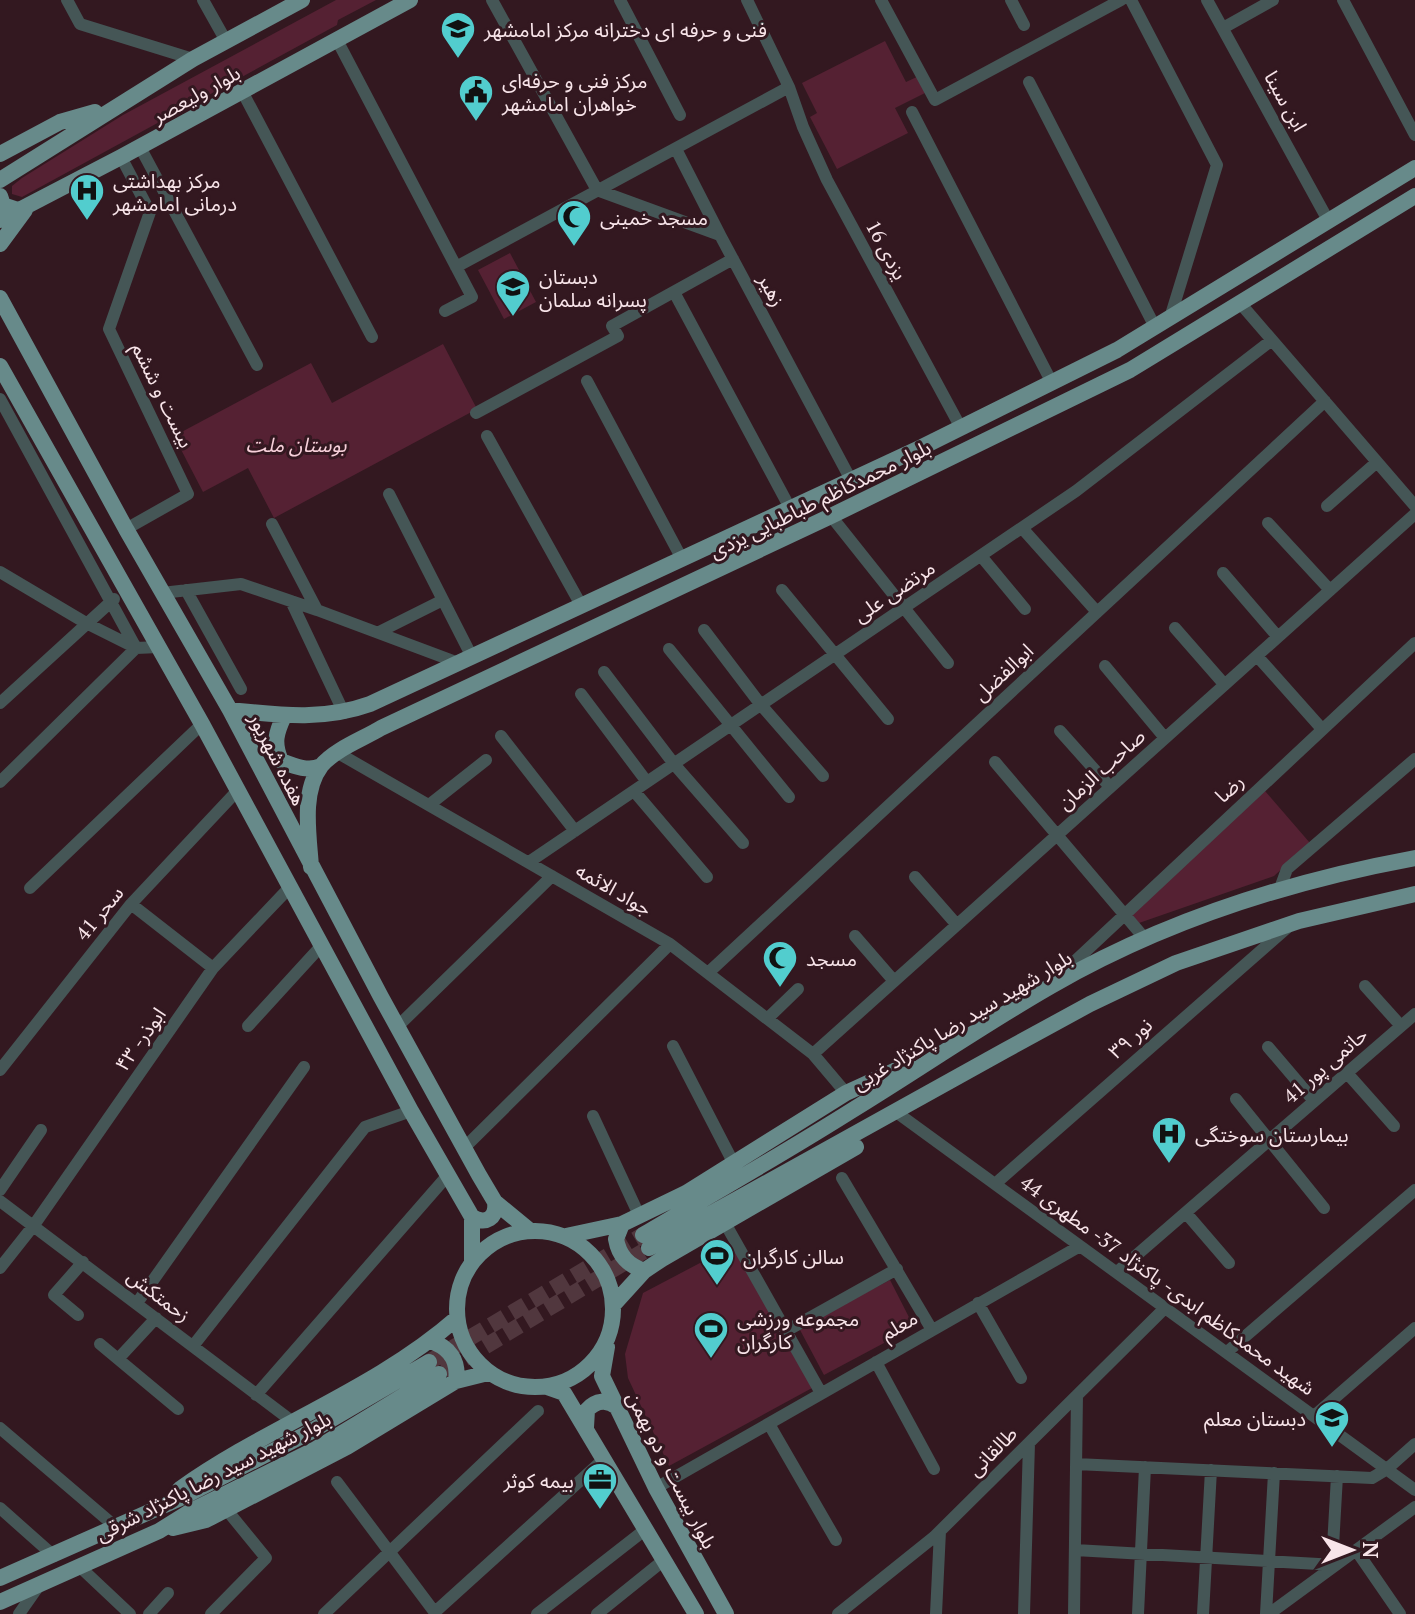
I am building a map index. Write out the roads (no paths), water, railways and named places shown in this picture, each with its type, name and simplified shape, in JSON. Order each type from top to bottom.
[{"type":"main road","name":"بلوار ولیعصر","points":[[1,186],[116,106],[193,59],[302,0]]},
{"type":"main road","name":"بلوار ولیعصر","points":[[0,220],[410,0]]},
{"type":"main road","points":[[0,154],[60,122],[116,106]]},
{"type":"main road","name":"بلوار محمدکاظم طباطبایی یزدی","points":[[230,710],[284,716],[344,713],[370,704],[922,447],[1117,350],[1415,168]]},
{"type":"main road","points":[[0,244],[23,207],[3,205],[1,186]]},
{"type":"main road","name":"بلوار محمدکاظم طباطبایی یزدی","points":[[321,766],[381,728],[831,516],[1130,370],[1415,196]]},
{"type":"main road","name":"هفده شهریور","points":[[0,298],[126,529],[230,710],[311,867],[464,1148],[495,1202],[529,1230]]},
{"type":"main road","points":[[0,366],[202,724],[411,1111],[472,1217],[472,1261]]},
{"type":"main road","points":[[922,447],[932,467]]},
{"type":"main road","points":[[284,716],[274,747],[281,761],[295,767],[314,769],[321,766]]},
{"type":"main road","points":[[311,867],[310,798],[321,766]]},
{"type":"main road","name":"بلوار شهید سید رضا پاکنژاد غربی","points":[[896,1112],[646,1242],[920,1066],[1053,985],[1146,940],[1220,911],[1279,891],[1415,858]]},
{"type":"main road","points":[[614,1304],[644,1271],[867,1141],[896,1112],[1078,1011],[1162,970],[1292,923],[1415,894]]},
{"type":"main road","points":[[566,1236],[622,1224],[686,1193],[846,1093],[894,1071],[920,1066]]},
{"type":"main road","points":[[472,1217],[487,1221],[496,1210],[495,1202]]},
{"type":"main road","points":[[622,1224],[616,1239],[621,1255],[631,1266],[644,1271]]},
{"type":"main road","points":[[547,1387],[572,1378],[593,1362],[608,1339],[614,1304],[609,1283],[599,1263],[585,1247],[566,1236],[529,1230],[508,1234],[488,1245],[472,1261],[459,1288],[457,1318],[462,1339],[488,1373],[506,1383],[547,1387],[564,1393],[696,1614]]},
{"type":"main road","points":[[149,1511],[193,1479],[394,1365],[457,1318]]},
{"type":"main road","name":"بلوار بیست و دو بهمن","points":[[608,1339],[602,1376],[656,1488],[726,1614]]},
{"type":"main road","points":[[430,1341],[439,1344],[452,1356],[458,1372],[456,1381]]},
{"type":"main road","name":"بلوار شهید سید رضا پاکنژاد شرقی","points":[[0,1578],[183,1497],[434,1368],[314,1450],[191,1511],[156,1533],[0,1602]]},
{"type":"main road","points":[[156,1533],[206,1520],[347,1447],[456,1381],[488,1373]]},
{"type":"main road","points":[[586,1427],[587,1410],[596,1403],[607,1402],[617,1407]]},
{"type":"street","points":[[67,0],[80,24],[193,59]]},
{"type":"street","points":[[203,0],[226,41]]},
{"type":"street","points":[[492,0],[597,190],[720,235]]},
{"type":"street","points":[[620,0],[680,115]]},
{"type":"street","name":"یزدی 16","points":[[747,0],[789,87],[827,180],[961,428]]},
{"type":"street","points":[[881,0],[935,100],[1121,0]]},
{"type":"street","points":[[1011,0],[1024,25]]},
{"type":"street","points":[[1131,0],[1217,165],[1162,323]]},
{"type":"street","name":"ابن سینا","points":[[1207,0],[1329,222]]},
{"type":"street","points":[[1223,28],[1273,0]]},
{"type":"street","points":[[1343,0],[1415,135]]},
{"type":"street","points":[[337,40],[472,297],[445,311]]},
{"type":"street","points":[[1029,82],[1162,323]]},
{"type":"street","points":[[456,267],[789,87]]},
{"type":"street","points":[[242,91],[372,337]]},
{"type":"street","points":[[912,112],[1052,383]]},
{"type":"street","points":[[140,147],[257,365]]},
{"type":"street","name":"زهیر","points":[[676,149],[851,480]]},
{"type":"street","points":[[121,157],[150,212],[169,204]]},
{"type":"street","name":"بیست و ششم","points":[[126,529],[188,494],[109,329],[150,212]]},
{"type":"street","points":[[476,413],[618,336],[612,326],[733,259]]},
{"type":"street","points":[[674,292],[790,508]]},
{"type":"street","points":[[1240,303],[1415,506]]},
{"type":"street","name":"مرتضی علی","points":[[529,862],[1076,491],[1272,340]]},
{"type":"street","points":[[587,381],[682,559]]},
{"type":"street","points":[[0,399],[136,648]]},
{"type":"street","name":"ابوالفضل","points":[[709,972],[1325,401]]},
{"type":"street","points":[[487,436],[581,605]]},
{"type":"street","points":[[1327,506],[1377,462]]},
{"type":"street","points":[[389,494],[443,600],[463,659]]},
{"type":"street","name":"صاحب الزمان","points":[[813,1054],[1415,514]]},
{"type":"street","points":[[831,516],[948,663]]},
{"type":"street","points":[[1268,523],[1330,590]]},
{"type":"street","points":[[272,524],[317,610]]},
{"type":"street","points":[[1022,528],[1097,612]]},
{"type":"street","points":[[981,556],[1025,609]]},
{"type":"street","points":[[0,572],[86,623],[136,648],[159,647]]},
{"type":"street","points":[[1223,573],[1278,637]]},
{"type":"street","points":[[162,593],[241,584],[463,659]]},
{"type":"street","points":[[186,590],[241,689]]},
{"type":"street","points":[[782,590],[888,719]]},
{"type":"street","points":[[0,703],[86,623],[127,591]]},
{"type":"street","points":[[379,632],[443,600]]},
{"type":"street","points":[[291,601],[344,713]]},
{"type":"street","points":[[1175,628],[1224,684]]},
{"type":"street","points":[[704,630],[761,705],[823,776]]},
{"type":"street","name":"رضا","points":[[1072,964],[1415,643]]},
{"type":"street","points":[[0,782],[136,648]]},
{"type":"street","points":[[669,649],[789,797]]},
{"type":"street","points":[[1257,656],[1322,729]]},
{"type":"street","points":[[1105,666],[1165,738]]},
{"type":"street","points":[[604,672],[674,764],[743,843]]},
{"type":"street","points":[[581,694],[647,782]]},
{"type":"street","points":[[30,888],[202,724]]},
{"type":"street","points":[[1060,731],[1110,787]]},
{"type":"street","points":[[501,736],[575,831]]},
{"type":"street","name":"جواد الائمه","points":[[338,753],[670,944],[813,1054],[846,1093]]},
{"type":"street","points":[[1279,891],[1287,869],[1415,759]]},
{"type":"street","points":[[429,805],[486,760]]},
{"type":"street","points":[[995,762],[1146,940]]},
{"type":"street","name":"سحر 41","points":[[0,1070],[131,904],[238,790]]},
{"type":"street","points":[[634,791],[707,877]]},
{"type":"street","points":[[397,1027],[552,876]]},
{"type":"street","points":[[915,877],[957,925]]},
{"type":"street","name":"ابوذر- ۴۳","points":[[0,1268],[34,1225],[213,968],[291,886]]},
{"type":"street","points":[[131,904],[213,968]]},
{"type":"street","name":"نور ۳۹","points":[[995,1184],[1292,923]]},
{"type":"street","points":[[855,936],[894,981]]},
{"type":"street","points":[[464,1148],[670,944]]},
{"type":"street","points":[[248,1026],[322,945]]},
{"type":"street","points":[[1365,986],[1401,1026]]},
{"type":"street","points":[[768,1018],[798,989]]},
{"type":"street","name":"حاتمی پور 41","points":[[1117,1272],[1415,1014]]},
{"type":"street","points":[[673,1046],[733,1162]]},
{"type":"street","points":[[1268,1047],[1314,1101]]},
{"type":"street","points":[[137,1303],[304,1067]]},
{"type":"street","points":[[1347,1073],[1394,1126]]},
{"type":"street","points":[[1236,1099],[1324,1208]]},
{"type":"street","points":[[193,1346],[365,1127],[411,1111]]},
{"type":"street","name":"شهید محمدکاظم ابدی- پاکنژاد 37- مطهری 44","points":[[896,1112],[1415,1490]]},
{"type":"street","points":[[593,1116],[639,1215]]},
{"type":"street","points":[[0,1190],[41,1130]]},
{"type":"street","points":[[256,1395],[448,1175]]},
{"type":"street","points":[[842,1178],[932,1330]]},
{"type":"street","points":[[1227,1352],[1415,1190]]},
{"type":"street","name":"زحمتکش","points":[[0,1201],[293,1422]]},
{"type":"street","points":[[1186,1213],[1229,1263]]},
{"type":"street","points":[[725,1223],[821,1393]]},
{"type":"street","name":"معلم","points":[[656,1488],[1080,1246]]},
{"type":"street","points":[[78,1315],[54,1295],[83,1262]]},
{"type":"street","points":[[786,1331],[897,1269]]},
{"type":"street","points":[[978,1303],[1021,1378]]},
{"type":"street","name":"طالقانی","points":[[845,1611],[940,1531],[1165,1308]]},
{"type":"street","points":[[118,1359],[156,1318]]},
{"type":"street","points":[[1314,1416],[1415,1328]]},
{"type":"street","points":[[100,1344],[178,1409]]},
{"type":"street","points":[[876,1362],[934,1469]]},
{"type":"street","points":[[1074,1614],[1077,1395]]},
{"type":"street","points":[[324,1614],[538,1411]]},
{"type":"street","points":[[769,1424],[836,1540]]},
{"type":"street","points":[[0,1428],[117,1528]]},
{"type":"street","points":[[1024,1614],[1029,1443]]},
{"type":"street","points":[[1076,1464],[1372,1478],[1415,1444]]},
{"type":"street","points":[[337,1482],[435,1613],[604,1459]]},
{"type":"street","points":[[1138,1614],[1145,1467]]},
{"type":"street","points":[[1203,1614],[1211,1470]]},
{"type":"street","points":[[1267,1614],[1274,1473]]},
{"type":"street","points":[[1334,1564],[1337,1476]]},
{"type":"street","points":[[1267,1614],[1415,1507]]},
{"type":"street","points":[[0,1508],[54,1556]]},
{"type":"street","points":[[211,1614],[266,1558],[226,1509]]},
{"type":"street","points":[[537,1614],[646,1529]]},
{"type":"street","points":[[936,1614],[940,1531]]},
{"type":"street","points":[[1075,1550],[1334,1564]]},
{"type":"street","points":[[1356,1550],[1400,1614]]},
{"type":"street","points":[[597,1614],[664,1560]]},
{"type":"street","points":[[80,1567],[130,1614]]},
{"type":"street","points":[[19,1614],[40,1584]]},
{"type":"street","points":[[149,1614],[168,1593]]},
{"type":"tunnel","points":[[429,1362],[643,1235]]},
{"type":"tunnel","points":[[444,1371],[649,1248]]},
{"type":"place","name":"فنی و حرفه ای دخترانه مرکز امامشهر","points":[[458,60]]},
{"type":"place","name":"مرکز فنی و حرفه‌ای خواهران امامشهر","points":[[476,123]]},
{"type":"place","name":"مرکز بهداشتی درمانی امامشهر","points":[[87,222]]},
{"type":"place","name":"مسجد خمینی","points":[[574,248]]},
{"type":"place","name":"دبستان پسرانه سلمان","points":[[513,318]]},
{"type":"place","name":"مسجد","points":[[780,989]]},
{"type":"place","name":"بیمارستان سوختگی","points":[[1169,1165]]},
{"type":"place","name":"سالن کارگران","points":[[717,1287]]},
{"type":"place","name":"مجموعه ورزشی کارگران","points":[[711,1360]]},
{"type":"place","name":"دبستان معلم","points":[[1332,1449]]},
{"type":"place","name":"بیمه کوثر","points":[[600,1511]]},
{"type":"park label","name":"بوستان ملت","points":[[296,444]]}]
